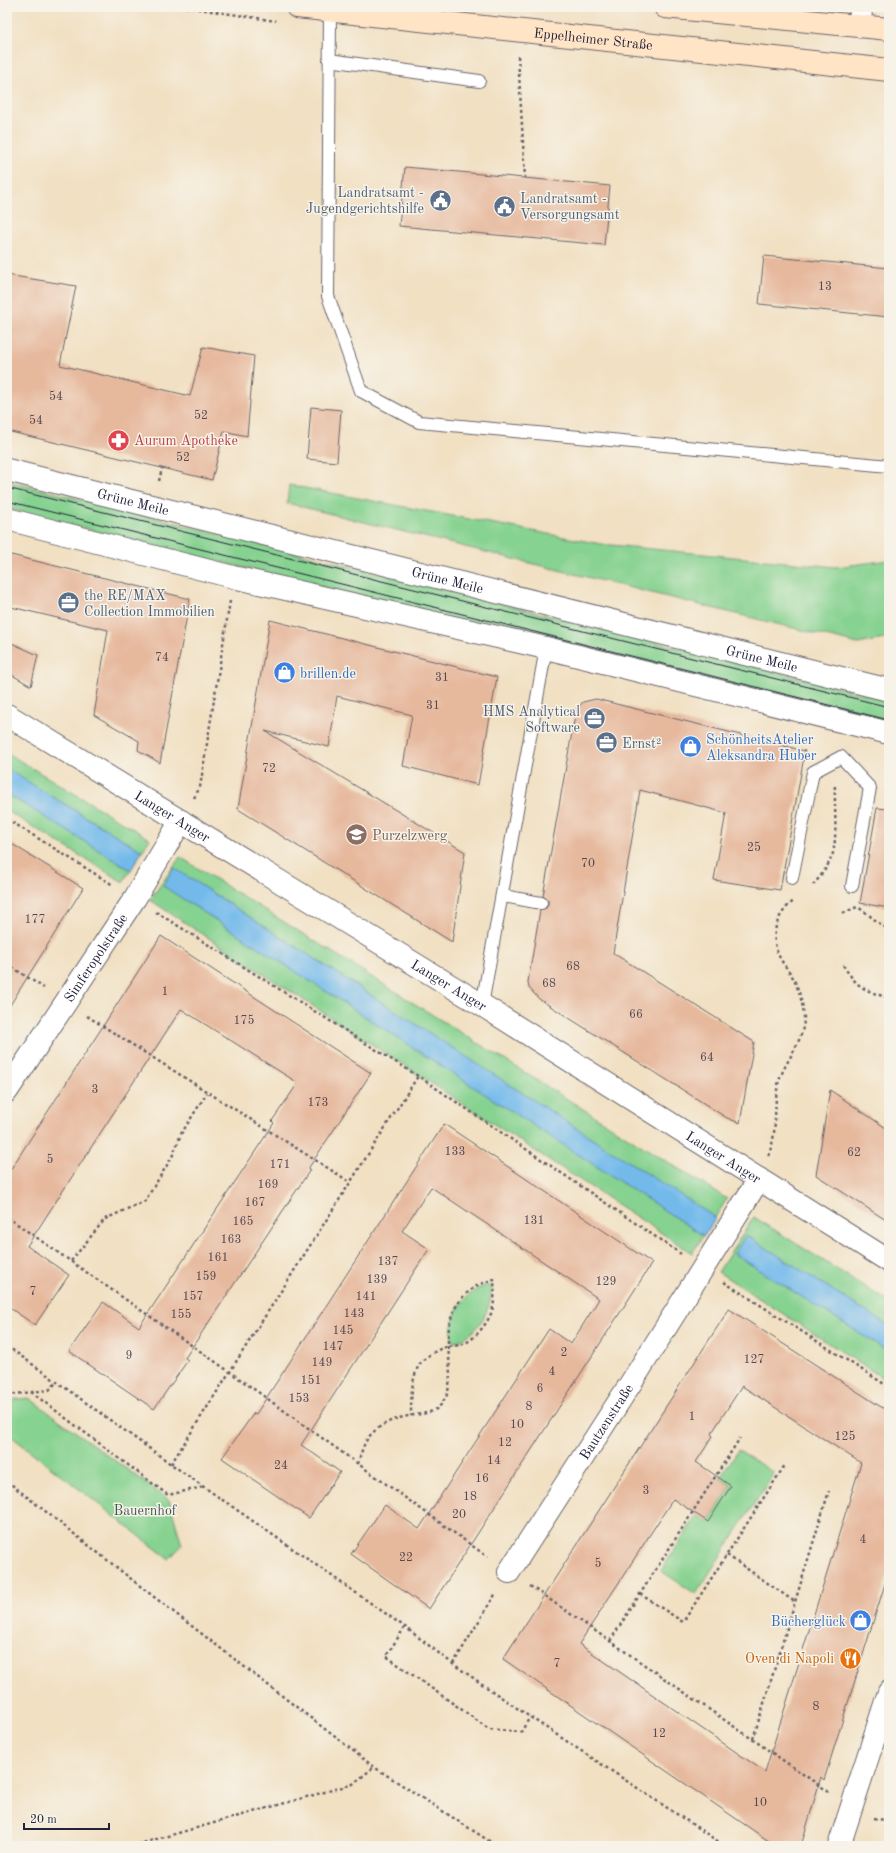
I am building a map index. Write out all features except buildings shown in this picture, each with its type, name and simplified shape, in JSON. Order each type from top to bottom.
[{"type":"main road","name":"Eppelheimer Straße","points":[[297,7],[889,70]]},
{"type":"main road","points":[[665,7],[861,17],[889,29]]},
{"type":"street","name":"Grüne Meile","points":[[7,470],[889,690]]},
{"type":"street","points":[[7,519],[234,577],[546,648],[889,733]]},
{"type":"street","name":"Langer Anger","points":[[7,715],[482,1005],[889,1261]]},
{"type":"street","name":"Simferopolstraße","points":[[7,1091],[67,1003],[135,898],[181,821]]},
{"type":"street","name":"Bautzenstraße","points":[[509,1572],[704,1269],[759,1179]]},
{"type":"street","points":[[839,1846],[889,1692]]},
{"type":"lane","points":[[330,11],[328,296],[361,390],[419,422],[889,466]]},
{"type":"lane","points":[[329,60],[479,81]]},
{"type":"lane","points":[[482,1005],[503,896],[546,648]]},
{"type":"lane","points":[[792,878],[813,772],[841,757],[870,788],[852,886]]},
{"type":"lane","points":[[503,896],[541,903]]},
{"type":"path","points":[[518,55],[525,178]]},
{"type":"path","points":[[181,821],[200,787],[234,577]]},
{"type":"path","points":[[812,886],[821,875],[832,856],[834,840],[835,785],[841,757]]},
{"type":"path","points":[[7,819],[418,1076],[704,1269],[889,1387]]},
{"type":"path","points":[[759,1179],[774,1143],[779,1082],[802,1036],[804,1018],[803,1005],[795,981],[779,956],[774,941],[775,926],[782,912],[796,899]]},
{"type":"path","points":[[843,913],[857,907],[867,912],[876,922],[889,929]]},
{"type":"path","points":[[779,918],[783,921]]},
{"type":"path","points":[[7,964],[207,1094],[350,1182]]},
{"type":"path","points":[[843,965],[853,980],[865,990],[889,998]]},
{"type":"path","points":[[171,1464],[418,1076]]},
{"type":"path","points":[[71,1261],[105,1220],[145,1201],[172,1157],[181,1134],[207,1094]]},
{"type":"path","points":[[7,1217],[230,1372],[509,1572],[753,1739],[851,1809]]},
{"type":"path","points":[[358,1464],[365,1443],[374,1432],[385,1423],[429,1412],[439,1407],[446,1395],[450,1382],[448,1346],[448,1326],[454,1309],[472,1288],[494,1279],[495,1300],[493,1311],[487,1322],[471,1340],[460,1345],[448,1346],[432,1354],[418,1366],[412,1388],[411,1416]]},
{"type":"path","points":[[7,1346],[203,1487],[405,1627],[453,1664],[530,1718],[725,1846]]},
{"type":"path","points":[[7,1395],[49,1390],[57,1382]]},
{"type":"path","points":[[31,1392],[168,1495],[203,1487]]},
{"type":"path","points":[[610,1641],[740,1438]]},
{"type":"path","points":[[640,1594],[683,1622],[785,1465]]},
{"type":"path","points":[[7,1481],[374,1767],[497,1846]]},
{"type":"path","points":[[753,1739],[828,1491]]},
{"type":"path","points":[[727,1555],[795,1602]]},
{"type":"path","points":[[453,1664],[509,1572]]},
{"type":"path","points":[[405,1627],[386,1656],[489,1729],[520,1732],[530,1718]]},
{"type":"path","points":[[132,1846],[353,1784],[374,1767]]},
{"type":"green space","points":[[7,481],[889,700],[889,728],[7,509]]},
{"type":"green space","points":[[289,485],[601,544],[836,567],[889,560],[889,638],[858,644],[287,503]]},
{"type":"green space","points":[[7,753],[150,839],[123,882],[7,811]]},
{"type":"green space","points":[[180,857],[727,1199],[692,1253],[150,900]]},
{"type":"green space","points":[[754,1217],[889,1302],[889,1382],[718,1272]]},
{"type":"green space","points":[[487,1285],[491,1288],[491,1297],[482,1321],[463,1339],[455,1342],[452,1341],[452,1324],[459,1307],[471,1293],[478,1288]]},
{"type":"green space","name":"Bauernhof","points":[[29,1398],[169,1500],[182,1545],[169,1559],[7,1433],[7,1400]]},
{"type":"green space","points":[[738,1450],[774,1473],[696,1594],[661,1571],[697,1515],[708,1522],[731,1486],[720,1478]]},
{"type":"water","points":[[7,769],[142,851],[131,870],[7,794]]},
{"type":"water","points":[[174,868],[716,1218],[704,1236],[163,886]]},
{"type":"water","points":[[746,1235],[889,1326],[889,1352],[734,1254]]},
{"type":"tram line","points":[[7,488],[889,707]]},
{"type":"tram line","points":[[7,501],[889,720]]},
{"type":"place","name":"Landratsamt - Jugendgerichtshilfe","points":[[440,200]]},
{"type":"place","name":"Landratsamt - Versorgungsamt","points":[[504,206]]},
{"type":"place","name":"Aurum Apotheke","points":[[118,440]]},
{"type":"place","name":"the RE/MAX Collection Immobilien","points":[[69,603]]},
{"type":"place","name":"brillen.de","points":[[285,673]]},
{"type":"place","name":"HMS Analytical Software","points":[[595,719]]},
{"type":"place","name":"Ernst²","points":[[607,743]]},
{"type":"place","name":"SchönheitsAtelier Aleksandra Huber","points":[[690,747]]},
{"type":"place","name":"Purzelzwerg","points":[[356,835]]},
{"type":"place","name":"Bücherglück","points":[[861,1621]]},
{"type":"place","name":"Oven di Napoli","points":[[850,1658]]}]
